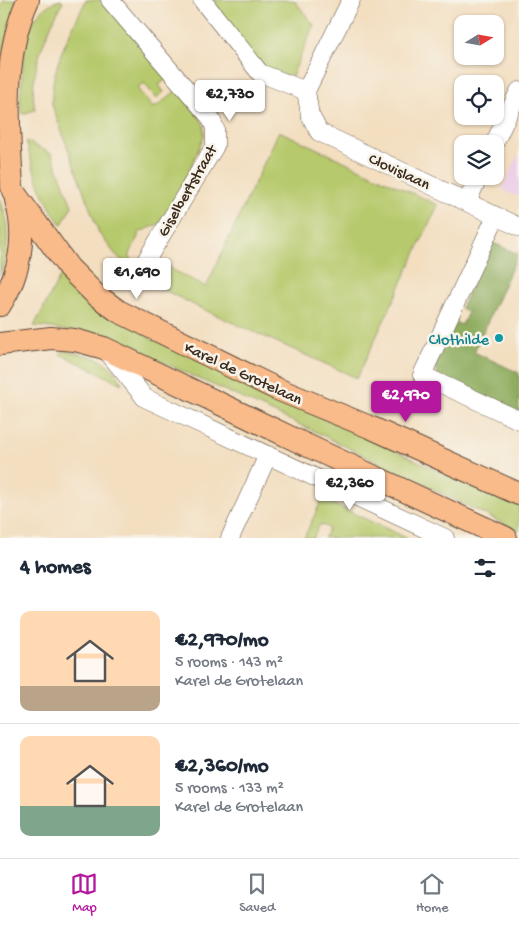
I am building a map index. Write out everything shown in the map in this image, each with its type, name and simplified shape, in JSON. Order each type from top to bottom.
[{"type":"main road","points":[[0,305],[15,276],[20,255],[22,230],[13,189],[8,114],[9,82],[13,47],[29,2]]},
{"type":"main road","points":[[0,166],[13,189]]},
{"type":"main road","name":"Karel de Grotelaan","points":[[13,189],[69,268],[95,294],[118,312],[277,389],[372,428],[519,494]]},
{"type":"main road","points":[[0,344],[51,338],[75,340],[104,348],[506,538]]},
{"type":"street","name":"Giselbertstraat","points":[[110,0],[210,117],[215,128],[215,146],[144,264]]},
{"type":"street","points":[[202,0],[260,73],[306,91],[351,0]]},
{"type":"street","name":"Clovislaan","points":[[306,91],[310,115],[320,132],[519,227]]},
{"type":"street","points":[[498,135],[519,91]]},
{"type":"street","points":[[467,202],[475,185]]},
{"type":"street","points":[[496,216],[422,375],[519,420]]},
{"type":"street","points":[[104,348],[145,398],[445,538]]},
{"type":"street","points":[[230,538],[268,455]]},
{"type":"shaded area","points":[[519,153],[519,197],[502,190]]},
{"type":"green space","points":[[4,0],[17,0],[0,63],[0,8]]},
{"type":"green space","points":[[61,0],[63,2],[39,56],[34,82],[35,110],[22,114],[20,101],[24,56],[29,32],[41,12]]},
{"type":"green space","points":[[86,0],[100,0],[108,4],[168,78],[159,85],[164,92],[156,98],[144,83],[137,88],[152,107],[156,107],[177,90],[200,118],[204,126],[204,137],[172,208],[159,224],[140,232],[130,254],[130,258],[138,265],[133,271],[115,254],[99,233],[52,105],[54,77],[62,51]]},
{"type":"green space","points":[[205,0],[294,0],[314,25],[291,78],[261,66]]},
{"type":"green space","points":[[279,131],[438,205],[357,378],[198,307],[148,282],[156,261],[206,287]]},
{"type":"green space","points":[[26,141],[52,154],[72,206],[61,225],[39,184]]},
{"type":"green space","points":[[0,197],[7,226],[7,246],[0,275]]},
{"type":"green space","points":[[491,242],[518,254],[474,352],[519,373],[519,416],[438,378],[435,367],[454,322],[462,325],[468,312],[461,308]]},
{"type":"green space","points":[[62,273],[150,338],[519,506],[519,531],[320,434],[147,355],[104,337],[34,326]]},
{"type":"green space","points":[[63,351],[98,359],[111,368],[122,384],[60,354]]},
{"type":"green space","points":[[322,499],[407,538],[324,538],[329,528],[320,524],[313,538],[304,538]]},
{"type":"place","name":"Clothilde","points":[[499,338]]}]
